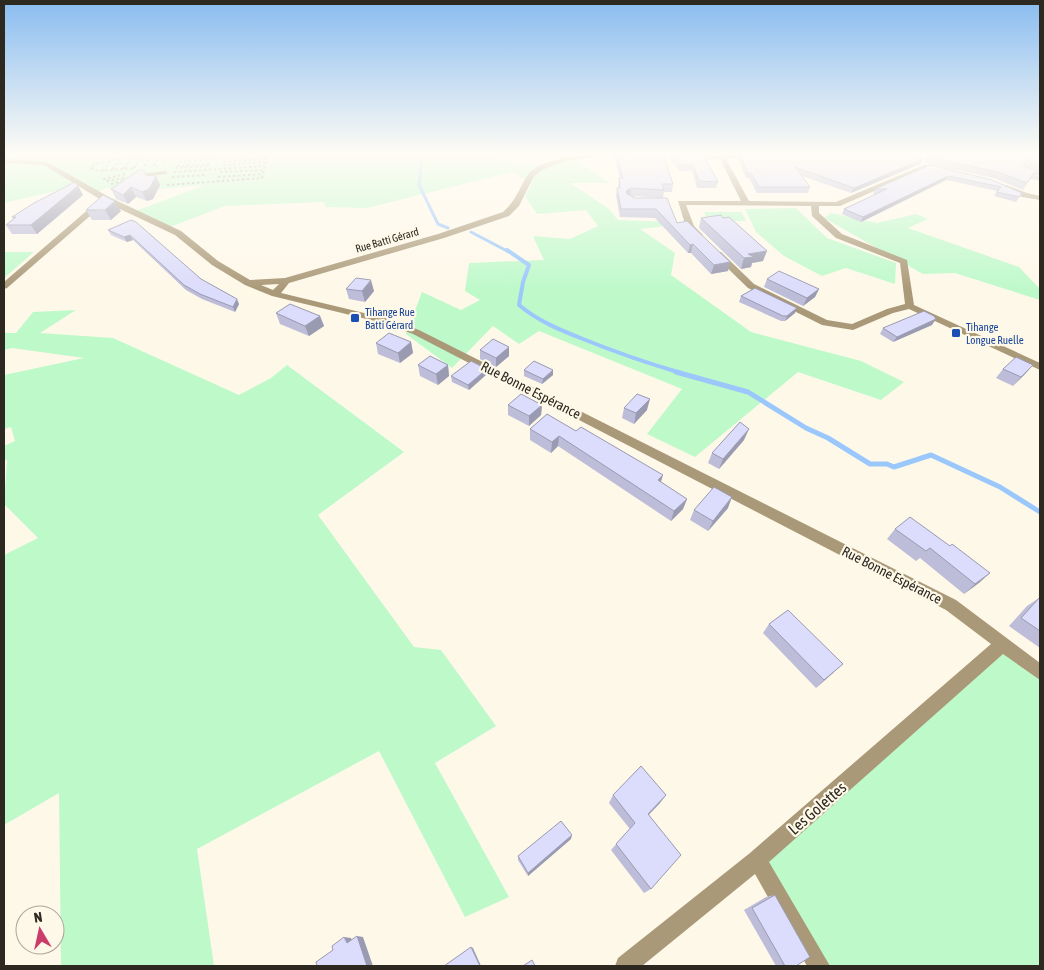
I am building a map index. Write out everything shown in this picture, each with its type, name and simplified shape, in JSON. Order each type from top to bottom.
[{"type":"street","points":[[4,286],[104,200]]},
{"type":"street","name":"Rue Bonne Espérance","points":[[117,200],[178,233],[214,263],[248,283],[275,294],[386,321],[416,332],[951,605],[1040,672]]},
{"type":"street","name":"Rue Batti Gérard","points":[[248,283],[286,281],[442,236],[506,214],[518,200]]},
{"type":"street","points":[[846,200],[837,204],[815,205],[676,203],[690,227],[750,286],[825,323],[853,328],[890,311],[910,306],[1040,367]]},
{"type":"street","points":[[815,205],[815,214],[839,236],[904,262],[910,306]]},
{"type":"street","points":[[275,294],[286,281]]},
{"type":"street","name":"Les Golettes","points":[[626,966],[757,860],[1003,644]]},
{"type":"street","points":[[757,860],[820,966]]},
{"type":"green space","points":[[4,200],[16,200],[4,203]]},
{"type":"green space","points":[[164,200],[398,200],[367,208],[326,207],[324,202],[225,206],[167,228],[133,212]]},
{"type":"green space","points":[[528,200],[596,200],[608,208],[618,220],[672,222],[676,225],[640,229],[675,253],[671,275],[751,332],[861,361],[904,382],[881,400],[798,372],[695,457],[647,434],[682,389],[539,331],[519,344],[493,326],[452,368],[406,334],[422,292],[461,310],[480,300],[465,291],[469,263],[544,260],[533,236],[570,239],[598,226],[586,210],[537,214]]},
{"type":"green space","points":[[796,208],[827,238],[896,263],[895,284],[846,268],[822,276],[784,256],[756,232],[745,209]]},
{"type":"green space","points":[[704,212],[742,212],[746,221],[707,221]]},
{"type":"green space","points":[[831,213],[877,223],[916,214],[928,219],[908,228],[1019,267],[1040,289],[1040,300],[955,273],[923,274],[824,218]]},
{"type":"green space","points":[[4,252],[34,252],[4,278]]},
{"type":"green space","points":[[76,310],[40,333],[113,338],[239,395],[271,378],[287,365],[404,452],[318,515],[414,647],[441,650],[496,726],[435,763],[509,897],[465,917],[379,751],[197,849],[214,966],[61,966],[61,955],[65,955],[65,905],[60,905],[59,793],[4,825],[4,555],[38,538],[4,504],[7,461],[4,458],[4,446],[15,441],[11,427],[4,429],[4,375],[84,358],[12,348],[4,350],[4,333],[16,333],[33,312]]},
{"type":"green space","points":[[1003,644],[1040,672],[1040,966],[819,966],[757,860]]},
{"type":"building","points":[[39,200],[61,200],[31,225],[6,225],[16,217],[12,217]]},
{"type":"building","points":[[97,200],[115,201],[105,210],[86,210]]},
{"type":"building","points":[[619,200],[668,200],[677,223],[687,221],[730,262],[714,265],[693,244],[690,245],[656,209],[621,209]]},
{"type":"building","points":[[863,200],[898,200],[863,217],[844,209]]},
{"type":"building","points":[[721,215],[723,218],[729,217],[767,251],[748,254],[754,257],[744,258],[701,218]]},
{"type":"building","points":[[131,220],[136,222],[201,279],[237,299],[233,307],[200,294],[184,285],[130,235],[124,237],[108,230]]},
{"type":"building","points":[[779,271],[819,289],[807,298],[767,279]]},
{"type":"building","points":[[356,278],[371,280],[362,291],[346,289]]},
{"type":"building","points":[[755,288],[797,308],[787,316],[783,316],[741,296]]},
{"type":"building","points":[[290,304],[320,316],[305,326],[276,313]]},
{"type":"building","points":[[924,311],[936,319],[897,337],[883,328]]},
{"type":"building","points":[[389,333],[411,342],[398,353],[376,343]]},
{"type":"building","points":[[493,339],[509,347],[496,358],[480,350]]},
{"type":"building","points":[[430,356],[448,365],[436,374],[418,365]]},
{"type":"building","points":[[1016,357],[1033,365],[1021,377],[1003,369]]},
{"type":"building","points":[[471,361],[487,369],[468,385],[451,376]]},
{"type":"building","points":[[534,361],[553,370],[543,379],[524,370]]},
{"type":"building","points":[[521,394],[542,405],[529,416],[508,405]]},
{"type":"building","points":[[637,394],[650,399],[636,413],[624,408]]},
{"type":"building","points":[[547,414],[576,431],[581,427],[663,475],[658,480],[687,499],[674,511],[559,436],[552,442],[530,429]]},
{"type":"building","points":[[740,422],[749,429],[723,459],[712,453]]},
{"type":"building","points":[[714,487],[732,497],[713,521],[694,510]]},
{"type":"building","points":[[910,517],[950,546],[952,544],[990,573],[975,584],[930,548],[926,551],[895,529]]},
{"type":"building","points":[[1040,598],[1040,631],[1021,618]]},
{"type":"building","points":[[788,610],[843,664],[824,680],[769,624]]},
{"type":"building","points":[[641,766],[666,795],[648,814],[681,855],[651,889],[616,844],[635,823],[613,795]]},
{"type":"building","points":[[561,821],[572,835],[528,873],[518,856]]},
{"type":"building","points":[[775,895],[810,957],[796,966],[785,966],[752,908]]},
{"type":"building","points":[[357,936],[367,966],[317,966],[316,962],[333,950],[332,946],[344,937],[347,943]]},
{"type":"building","points":[[471,947],[480,966],[444,966]]},
{"type":"building","points":[[532,960],[535,966],[523,966]]},
{"type":"waterway","points":[[426,200],[438,224],[448,228]]},
{"type":"waterway","points":[[471,232],[509,252]]},
{"type":"waterway","points":[[507,250],[529,265],[523,282],[519,305],[526,311],[574,336],[681,373]]},
{"type":"waterway","points":[[676,372],[748,392],[806,428],[828,438],[870,464],[887,464],[894,467],[931,455],[1000,487],[1040,512]]},
{"type":"place","name":"Tihange Rue Batti Gérard","points":[[355,318]]},
{"type":"place","name":"Tihange Longue Ruelle","points":[[956,333]]}]
